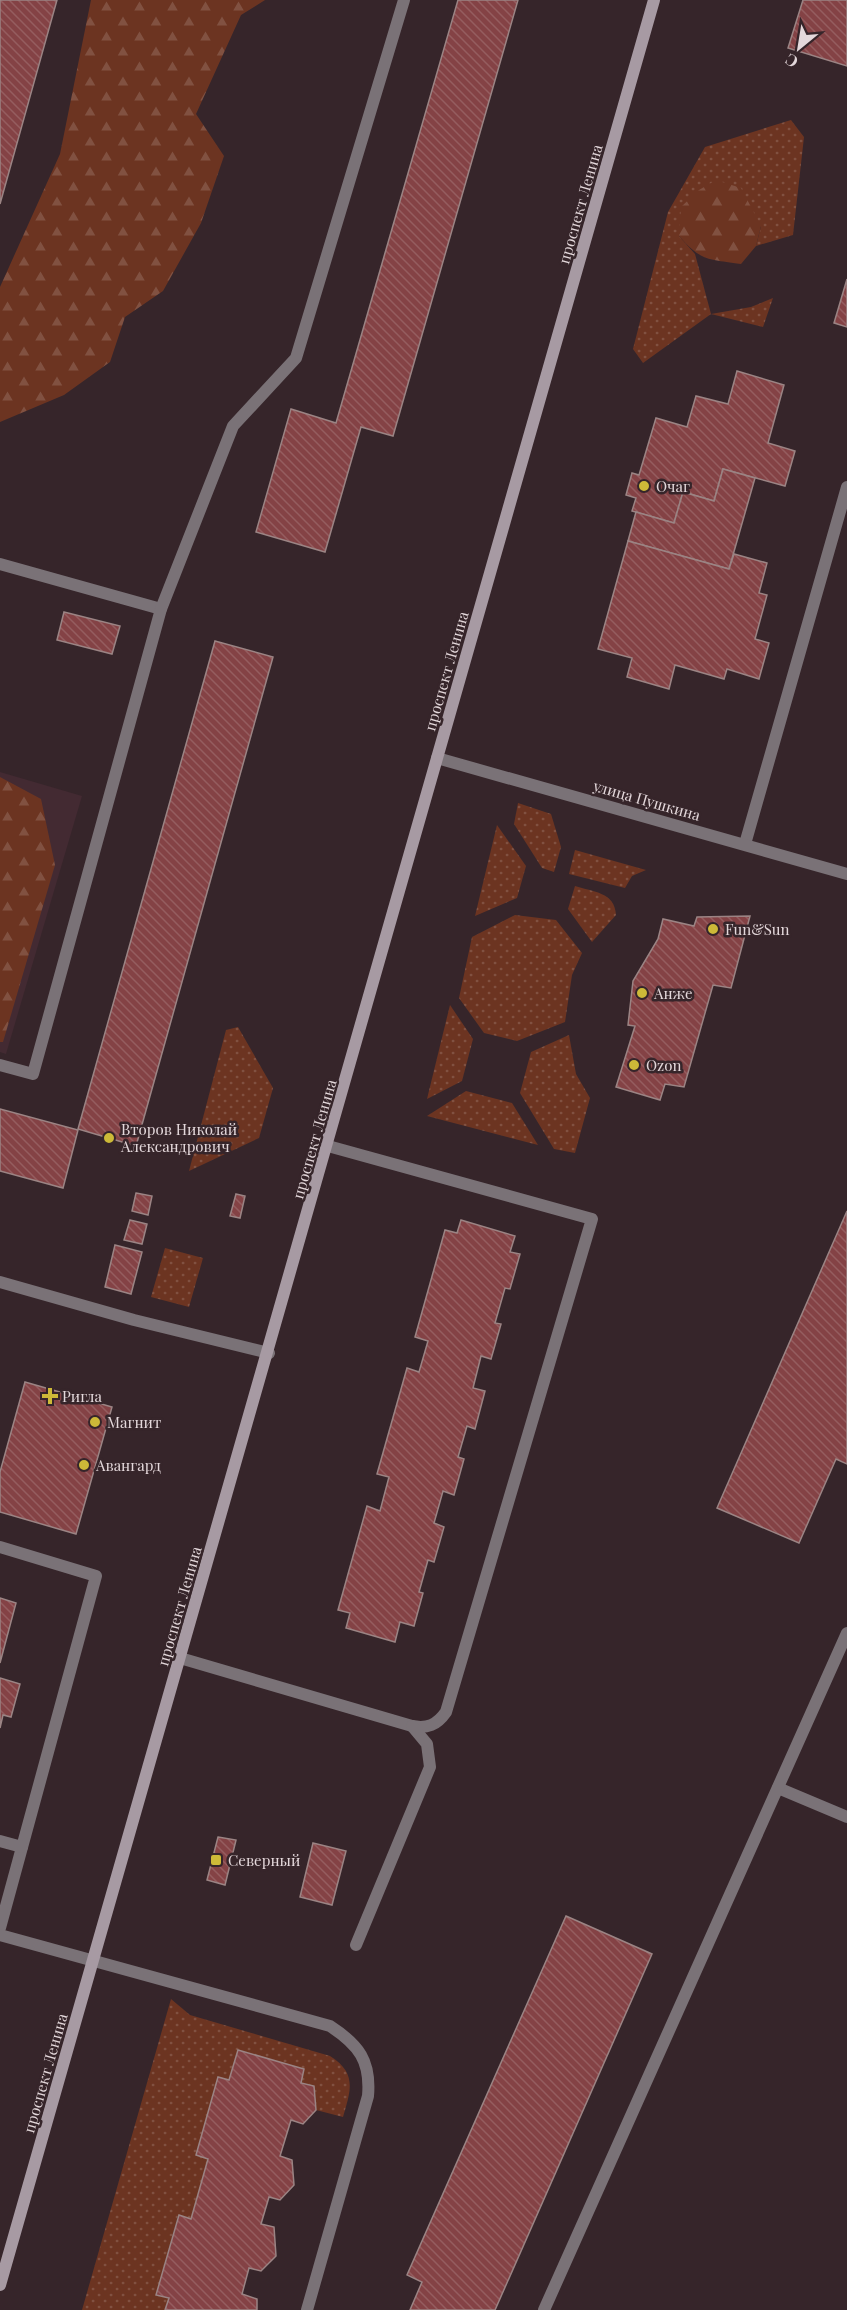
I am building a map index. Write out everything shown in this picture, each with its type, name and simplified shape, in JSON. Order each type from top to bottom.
[{"type":"main road","name":"проспект Ленина","points":[[0,2285],[269,1353],[654,0]]},
{"type":"street","points":[[0,1065],[33,1074],[161,609],[233,426],[296,358],[404,0]]},
{"type":"street","points":[[745,844],[847,488]]},
{"type":"street","points":[[0,564],[161,609]]},
{"type":"street","name":"улица Пушкина","points":[[437,758],[847,874]]},
{"type":"street","points":[[180,1658],[412,1726],[422,1728],[431,1726],[446,1712],[592,1219],[328,1146]]},
{"type":"street","points":[[0,1282],[134,1320],[269,1353]]},
{"type":"street","points":[[0,1547],[96,1575],[0,1928]]},
{"type":"street","points":[[544,2310],[847,1633]]},
{"type":"street","points":[[356,1945],[430,1767],[427,1744],[412,1726]]},
{"type":"street","points":[[778,1788],[847,1817]]},
{"type":"street","points":[[0,1841],[22,1847]]},
{"type":"street","points":[[0,1935],[330,2026],[345,2036],[364,2059],[370,2075],[368,2096],[307,2310]]},
{"type":"shaded area","points":[[0,772],[82,796],[6,1054],[0,1052]]},
{"type":"green space","points":[[91,0],[265,0],[241,15],[196,114],[224,156],[201,223],[163,291],[125,317],[110,362],[64,395],[0,422],[0,287],[60,154]]},
{"type":"green space","points":[[791,120],[804,137],[793,235],[756,246],[761,226],[679,236],[695,254],[711,314],[643,363],[633,349],[668,212],[705,147]]},
{"type":"green space","points":[[716,180],[741,188],[761,226],[756,246],[741,264],[706,258],[694,251],[679,236],[681,207],[699,190]]},
{"type":"green space","points":[[773,298],[763,327],[711,314],[751,307]]},
{"type":"green space","points":[[0,777],[41,799],[55,865],[3,1042],[0,1042]]},
{"type":"green space","points":[[518,803],[551,814],[561,847],[554,872],[542,868],[514,824]]},
{"type":"green space","points":[[497,825],[526,866],[517,898],[475,916]]},
{"type":"green space","points":[[575,850],[646,870],[632,876],[625,888],[569,874]]},
{"type":"green space","points":[[575,886],[602,894],[615,907],[616,915],[592,942],[568,909]]},
{"type":"green space","points":[[515,915],[556,920],[582,953],[572,975],[565,1022],[517,1041],[484,1033],[459,998],[472,937]]},
{"type":"green space","points":[[450,1005],[473,1039],[462,1081],[427,1099]]},
{"type":"green space","points":[[238,1027],[273,1088],[259,1138],[189,1171],[226,1030]]},
{"type":"green space","points":[[569,1035],[576,1074],[590,1098],[575,1153],[554,1149],[520,1093],[531,1052]]},
{"type":"green space","points":[[466,1091],[512,1103],[538,1145],[427,1116]]},
{"type":"green space","points":[[165,1248],[203,1258],[189,1307],[151,1297]]},
{"type":"green space","points":[[171,1999],[190,2015],[330,2056],[339,2062],[348,2076],[350,2090],[346,2107],[343,2117],[316,2110],[314,2086],[301,2083],[304,2069],[238,2050],[229,2080],[218,2077],[196,2155],[208,2159],[191,2219],[178,2216],[156,2295],[169,2298],[165,2310],[82,2310]]},
{"type":"building","points":[[0,0],[57,0],[0,204]]},
{"type":"building","points":[[458,0],[518,0],[393,436],[361,427],[325,552],[256,532],[291,409],[336,423]]},
{"type":"building","points":[[803,0],[847,0],[847,66],[788,48]]},
{"type":"building","points":[[847,279],[847,327],[834,323]]},
{"type":"building","points":[[737,371],[784,385],[768,443],[795,451],[785,486],[723,469],[714,501],[683,492],[674,523],[632,511],[636,498],[626,495],[632,473],[639,475],[656,418],[687,427],[696,396],[728,404]]},
{"type":"building","points":[[723,469],[755,478],[729,569],[628,541],[636,512],[674,523],[683,492],[714,501]]},
{"type":"building","points":[[628,541],[729,569],[734,554],[767,563],[759,593],[767,595],[755,639],[769,643],[759,679],[727,669],[724,679],[675,665],[669,689],[627,677],[632,658],[598,649]]},
{"type":"building","points":[[64,612],[120,626],[112,654],[57,640]]},
{"type":"building","points":[[215,641],[273,657],[136,1146],[78,1129]]},
{"type":"building","points":[[750,916],[731,988],[713,985],[684,1087],[665,1084],[660,1100],[616,1087],[635,1026],[628,1025],[633,981],[658,939],[663,919],[694,926],[697,917]]},
{"type":"building","points":[[0,1109],[78,1130],[63,1188],[0,1171]]},
{"type":"building","points":[[136,1193],[152,1196],[148,1215],[132,1211]]},
{"type":"building","points":[[236,1194],[245,1196],[240,1218],[230,1216]]},
{"type":"building","points":[[847,1211],[847,1464],[836,1459],[799,1543],[717,1508]]},
{"type":"building","points":[[130,1220],[147,1224],[142,1244],[124,1240]]},
{"type":"building","points":[[461,1220],[515,1236],[510,1252],[520,1254],[510,1289],[505,1288],[495,1323],[501,1324],[491,1359],[481,1356],[473,1388],[485,1391],[475,1429],[467,1426],[458,1457],[464,1459],[454,1495],[443,1491],[434,1523],[444,1527],[434,1562],[428,1560],[419,1592],[423,1593],[414,1626],[400,1622],[395,1642],[346,1628],[350,1613],[338,1610],[367,1506],[380,1511],[389,1477],[377,1474],[407,1368],[419,1372],[428,1341],[415,1337],[445,1230],[457,1233]]},
{"type":"building","points":[[115,1245],[142,1252],[131,1294],[105,1287]]},
{"type":"building","points":[[25,1382],[112,1407],[76,1534],[0,1512],[0,1472]]},
{"type":"building","points":[[0,1598],[16,1603],[0,1663]]},
{"type":"building","points":[[0,1678],[20,1684],[11,1717],[3,1715],[0,1728]]},
{"type":"building","points":[[218,1837],[236,1840],[225,1885],[207,1880]]},
{"type":"building","points":[[313,1843],[346,1851],[332,1905],[300,1897]]},
{"type":"building","points":[[566,1916],[652,1954],[495,2310],[410,2310],[422,2282],[407,2275]]},
{"type":"building","points":[[238,2050],[304,2069],[301,2083],[314,2086],[316,2110],[303,2124],[291,2120],[280,2156],[292,2160],[294,2185],[280,2200],[269,2197],[261,2224],[274,2227],[276,2256],[261,2271],[249,2268],[242,2294],[257,2299],[257,2310],[165,2310],[169,2298],[156,2295],[179,2215],[191,2219],[208,2159],[196,2155],[218,2077],[229,2080]]},
{"type":"place","name":"Очаг","points":[[644,486]]},
{"type":"place","name":"Fun&Sun","points":[[713,929]]},
{"type":"place","name":"Анже","points":[[642,993]]},
{"type":"place","name":"Ozon","points":[[634,1065]]},
{"type":"place","name":"Второв Николай Александрович","points":[[109,1138]]},
{"type":"place","name":"Ригла","points":[[50,1396]]},
{"type":"place","name":"Магнит","points":[[95,1422]]},
{"type":"place","name":"Авангард","points":[[84,1465]]},
{"type":"place","name":"Северный","points":[[216,1860]]}]
